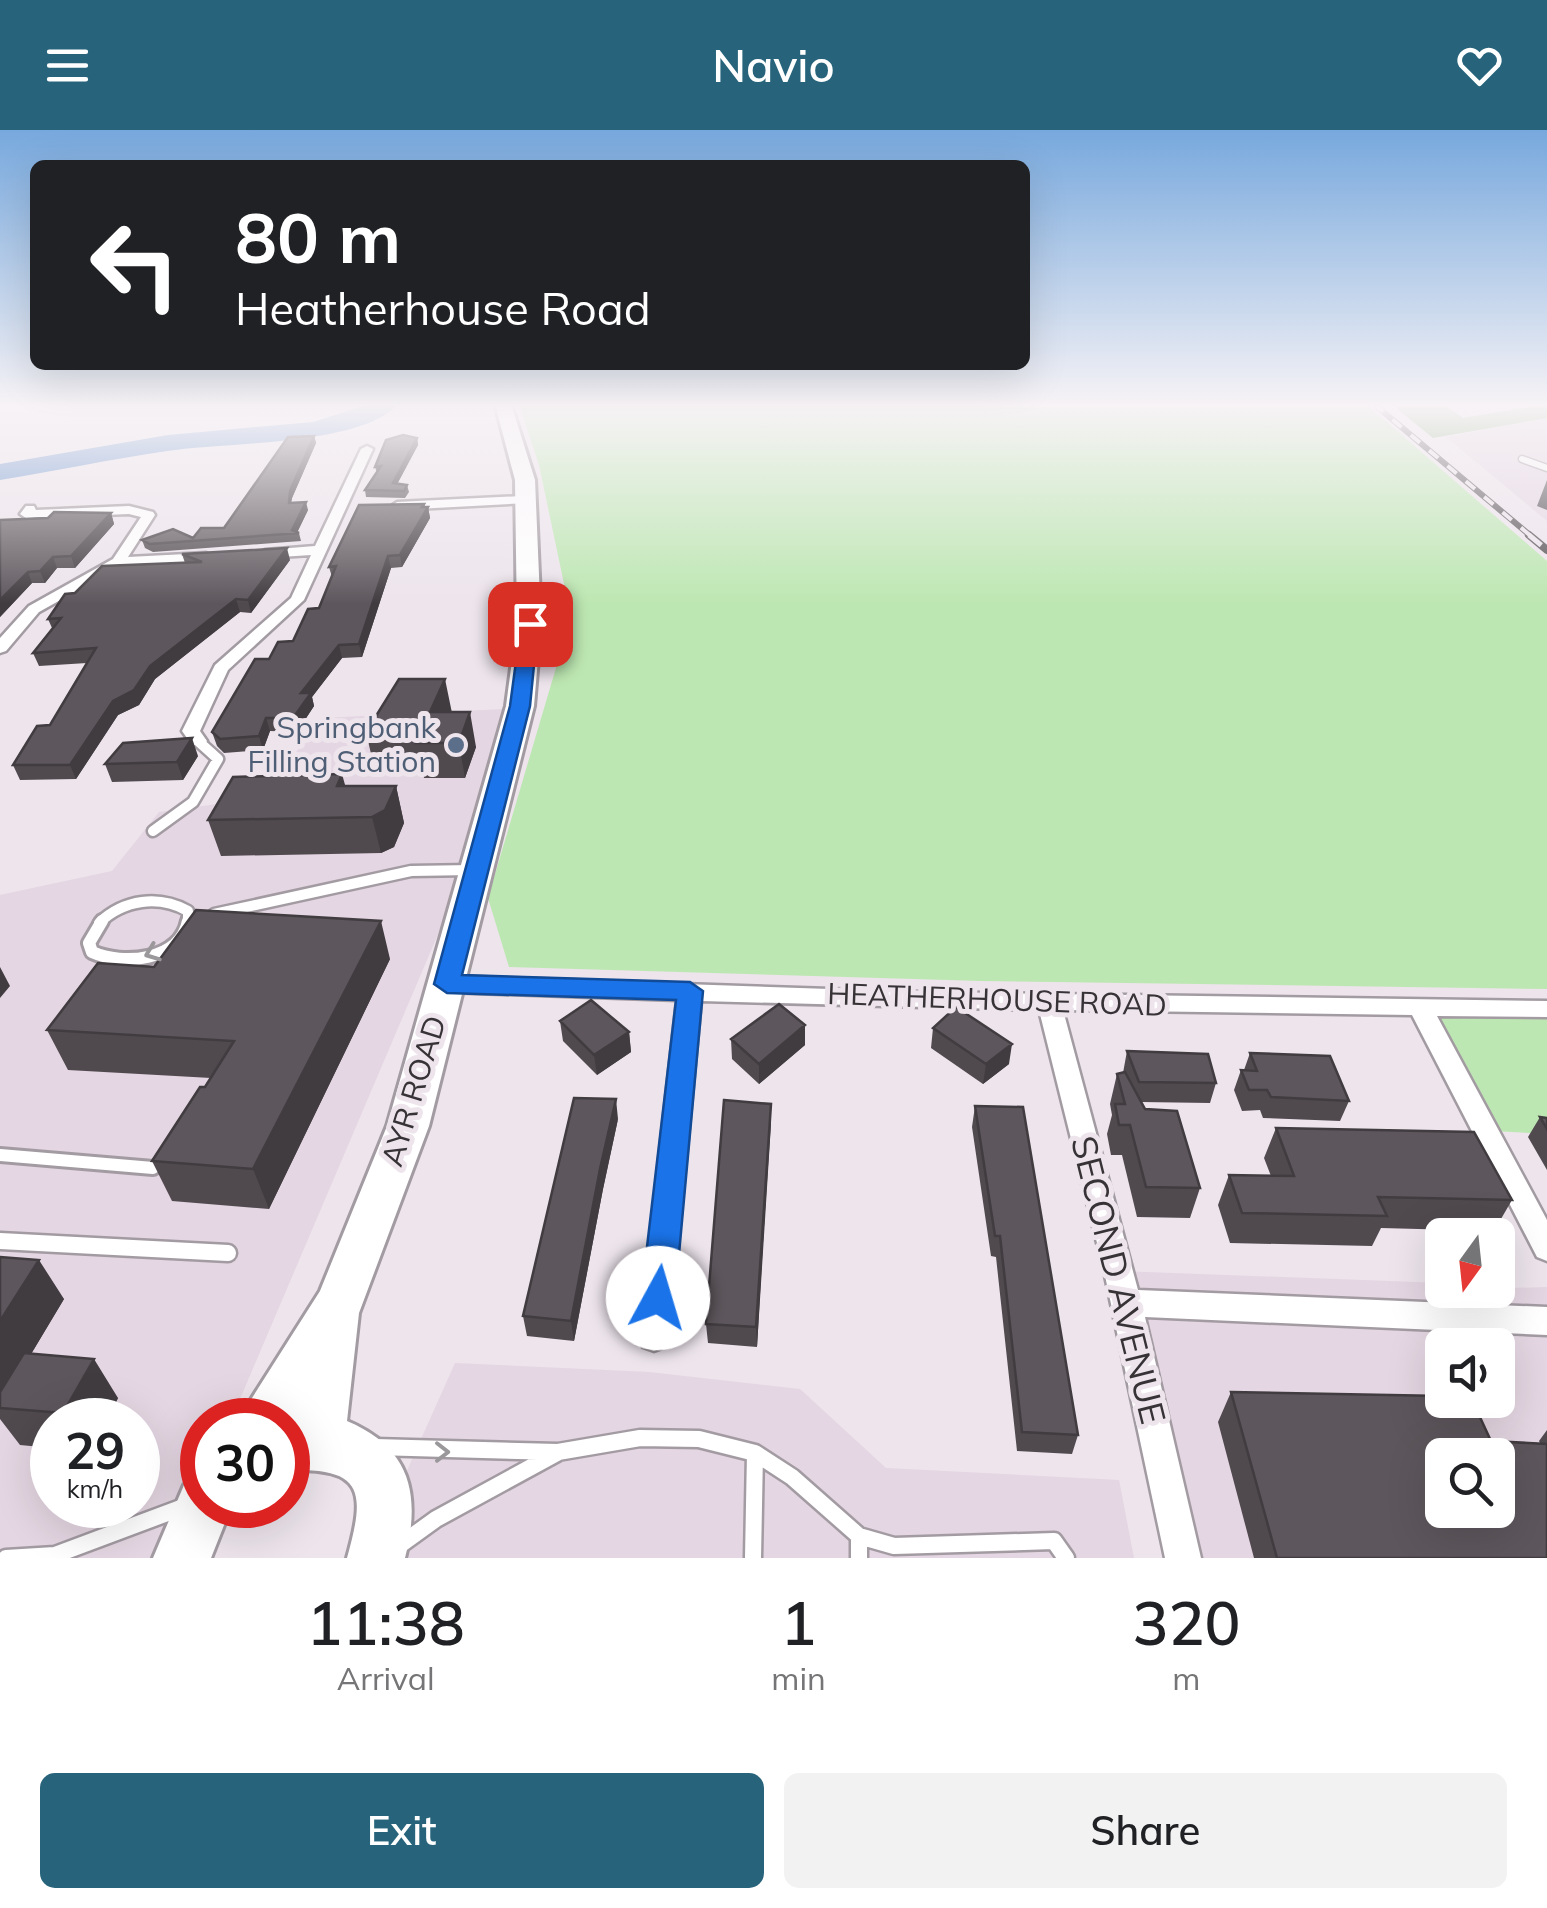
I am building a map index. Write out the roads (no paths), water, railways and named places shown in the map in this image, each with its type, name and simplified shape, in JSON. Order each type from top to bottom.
[{"type":"main road","name":"AYR ROAD","points":[[279,1398],[339,1304],[408,1126],[478,870],[520,706],[530,624],[522,471]]},
{"type":"main road","name":"AYR ROAD","points":[[317,1442],[339,1304]]},
{"type":"main road","points":[[317,1442],[366,1458],[380,1478],[387,1506],[379,1558]]},
{"type":"main road","points":[[182,1558],[194,1528]]},
{"type":"street","points":[[198,741],[191,732],[222,668],[298,600],[357,471]]},
{"type":"street","points":[[377,507],[524,500]]},
{"type":"street","points":[[340,509],[358,508]]},
{"type":"street","points":[[30,509],[26,514],[144,510],[149,515],[118,562]]},
{"type":"street","points":[[247,554],[320,550]]},
{"type":"street","points":[[0,648],[34,609],[118,562],[228,556]]},
{"type":"street","name":"HEATHERHOUSE ROAD","points":[[447,984],[1049,1002],[1547,1010]]},
{"type":"street","points":[[654,1337],[690,991]]},
{"type":"street","name":"SECOND AVENUE","points":[[1049,1002],[1126,1303],[1183,1558]]},
{"type":"street","points":[[1421,1009],[1547,1248]]},
{"type":"street","points":[[1126,1303],[1547,1321]]},
{"type":"lane","points":[[153,830],[182,817],[196,803],[218,759],[198,741]]},
{"type":"lane","points":[[190,919],[411,871],[478,870]]},
{"type":"lane","points":[[140,902],[181,904],[190,919],[187,929],[165,949],[131,960],[101,958],[89,943],[99,923],[140,902]]},
{"type":"lane","points":[[0,1155],[153,1168]]},
{"type":"lane","points":[[0,1241],[228,1253]]},
{"type":"lane","points":[[317,1442],[422,1452],[558,1452],[640,1438],[699,1439],[755,1453],[792,1477],[859,1536],[894,1546],[965,1552],[1054,1541],[1066,1558]]},
{"type":"lane","points":[[379,1558],[436,1519],[558,1452]]},
{"type":"lane","points":[[753,1558],[755,1453]]},
{"type":"lane","points":[[6,1558],[57,1557],[180,1511]]},
{"type":"lane","points":[[859,1536],[860,1558]]},
{"type":"waterway","points":[[0,472],[8,471]]},
{"type":"railway","points":[[1453,471],[1532,537]]},
{"type":"railway","points":[[1529,535],[1547,550]]},
{"type":"place","name":"Springbank Filling Station","points":[[456,745]]}]
